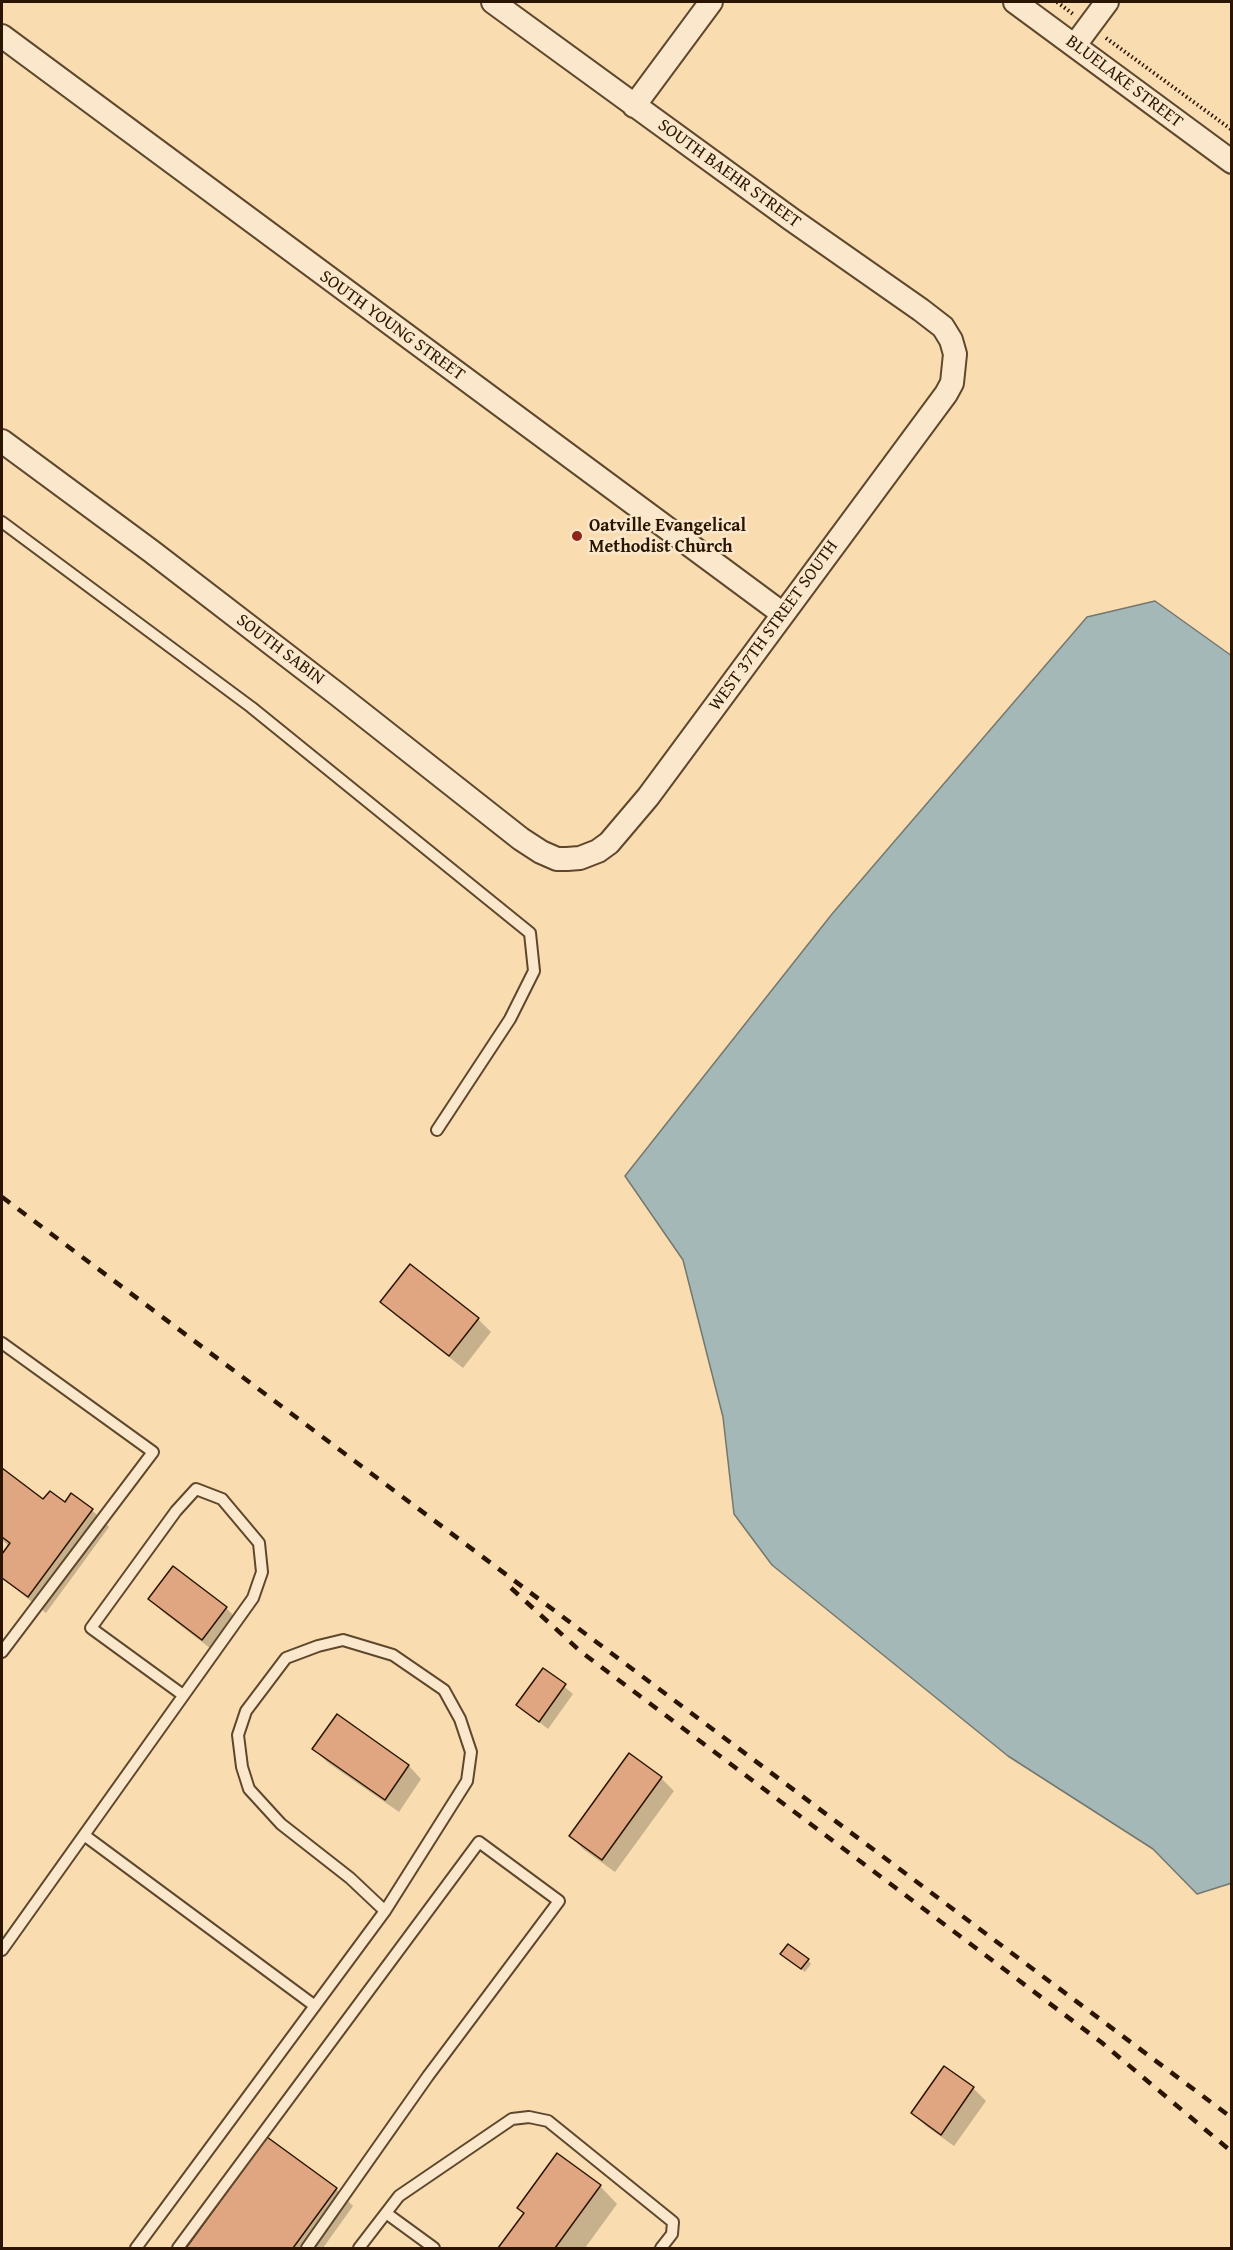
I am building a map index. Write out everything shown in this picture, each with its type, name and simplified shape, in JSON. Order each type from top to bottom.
[{"type":"street","name":"SOUTH BAEHR STREET","points":[[493,2],[791,219],[944,327],[951,339],[955,354]]},
{"type":"street","points":[[634,105],[711,2]]},
{"type":"street","name":"BLUELAKE STREET","points":[[1016,2],[1232,162]]},
{"type":"street","points":[[1075,45],[1107,2]]},
{"type":"street","name":"SOUTH YOUNG STREET","points":[[2,36],[783,614]]},
{"type":"street","name":"WEST 37TH STREET SOUTH","points":[[557,859],[580,858],[598,851],[609,843],[648,797],[946,394],[952,382],[955,354]]},
{"type":"street","name":"SOUTH SABIN","points":[[2,441],[338,694],[520,839],[557,859]]},
{"type":"lane","points":[[2,522],[251,707],[530,933],[534,971],[510,1019],[437,1130]]},
{"type":"lane","points":[[2,1343],[153,1452],[3,1648]]},
{"type":"lane","points":[[2,1950],[253,1598],[262,1572],[259,1543],[222,1499],[196,1489],[176,1511],[91,1628],[183,1695]]},
{"type":"lane","points":[[136,2248],[385,1911],[467,1781],[471,1752],[460,1719],[444,1690],[393,1655],[343,1640],[318,1646],[286,1658],[246,1711],[238,1736],[242,1767],[249,1789],[281,1824],[350,1878],[385,1911]]},
{"type":"lane","points":[[84,1835],[315,2006]]},
{"type":"lane","points":[[178,2248],[479,1842],[559,1901],[428,2076],[307,2248]]},
{"type":"lane","points":[[359,2248],[399,2196],[512,2119],[529,2117],[548,2121],[673,2222],[672,2234],[661,2248]]},
{"type":"lane","points":[[386,2213],[434,2248]]},
{"type":"path","points":[[1057,2],[1232,130]]},
{"type":"shaded area","points":[[1155,601],[1232,656],[1232,1883],[1197,1894],[1153,1849],[1008,1756],[772,1565],[734,1514],[723,1417],[683,1260],[625,1176],[832,914],[1087,617]]},
{"type":"building","points":[[410,1264],[479,1318],[449,1356],[380,1302]]},
{"type":"building","points":[[2,1468],[43,1499],[50,1491],[65,1502],[71,1493],[93,1509],[28,1597],[2,1578],[2,1554],[10,1543],[2,1537]]},
{"type":"building","points":[[173,1566],[227,1607],[202,1640],[148,1599]]},
{"type":"building","points":[[543,1668],[566,1684],[539,1722],[516,1705]]},
{"type":"building","points":[[337,1714],[409,1765],[385,1800],[312,1749]]},
{"type":"building","points":[[629,1753],[662,1777],[602,1860],[569,1836]]},
{"type":"building","points":[[788,1944],[809,1959],[801,1969],[780,1954]]},
{"type":"building","points":[[944,2066],[974,2087],[941,2135],[911,2113]]},
{"type":"building","points":[[267,2137],[337,2188],[293,2248],[186,2248]]},
{"type":"building","points":[[557,2153],[601,2185],[555,2248],[498,2248],[524,2213],[517,2208]]},
{"type":"railway","points":[[2,1197],[1232,2118]]},
{"type":"railway","points":[[511,1588],[580,1651],[1101,2042],[1232,2152]]},
{"type":"place","name":"Oatville Evangelical Methodist Church","points":[[577,536]]}]
